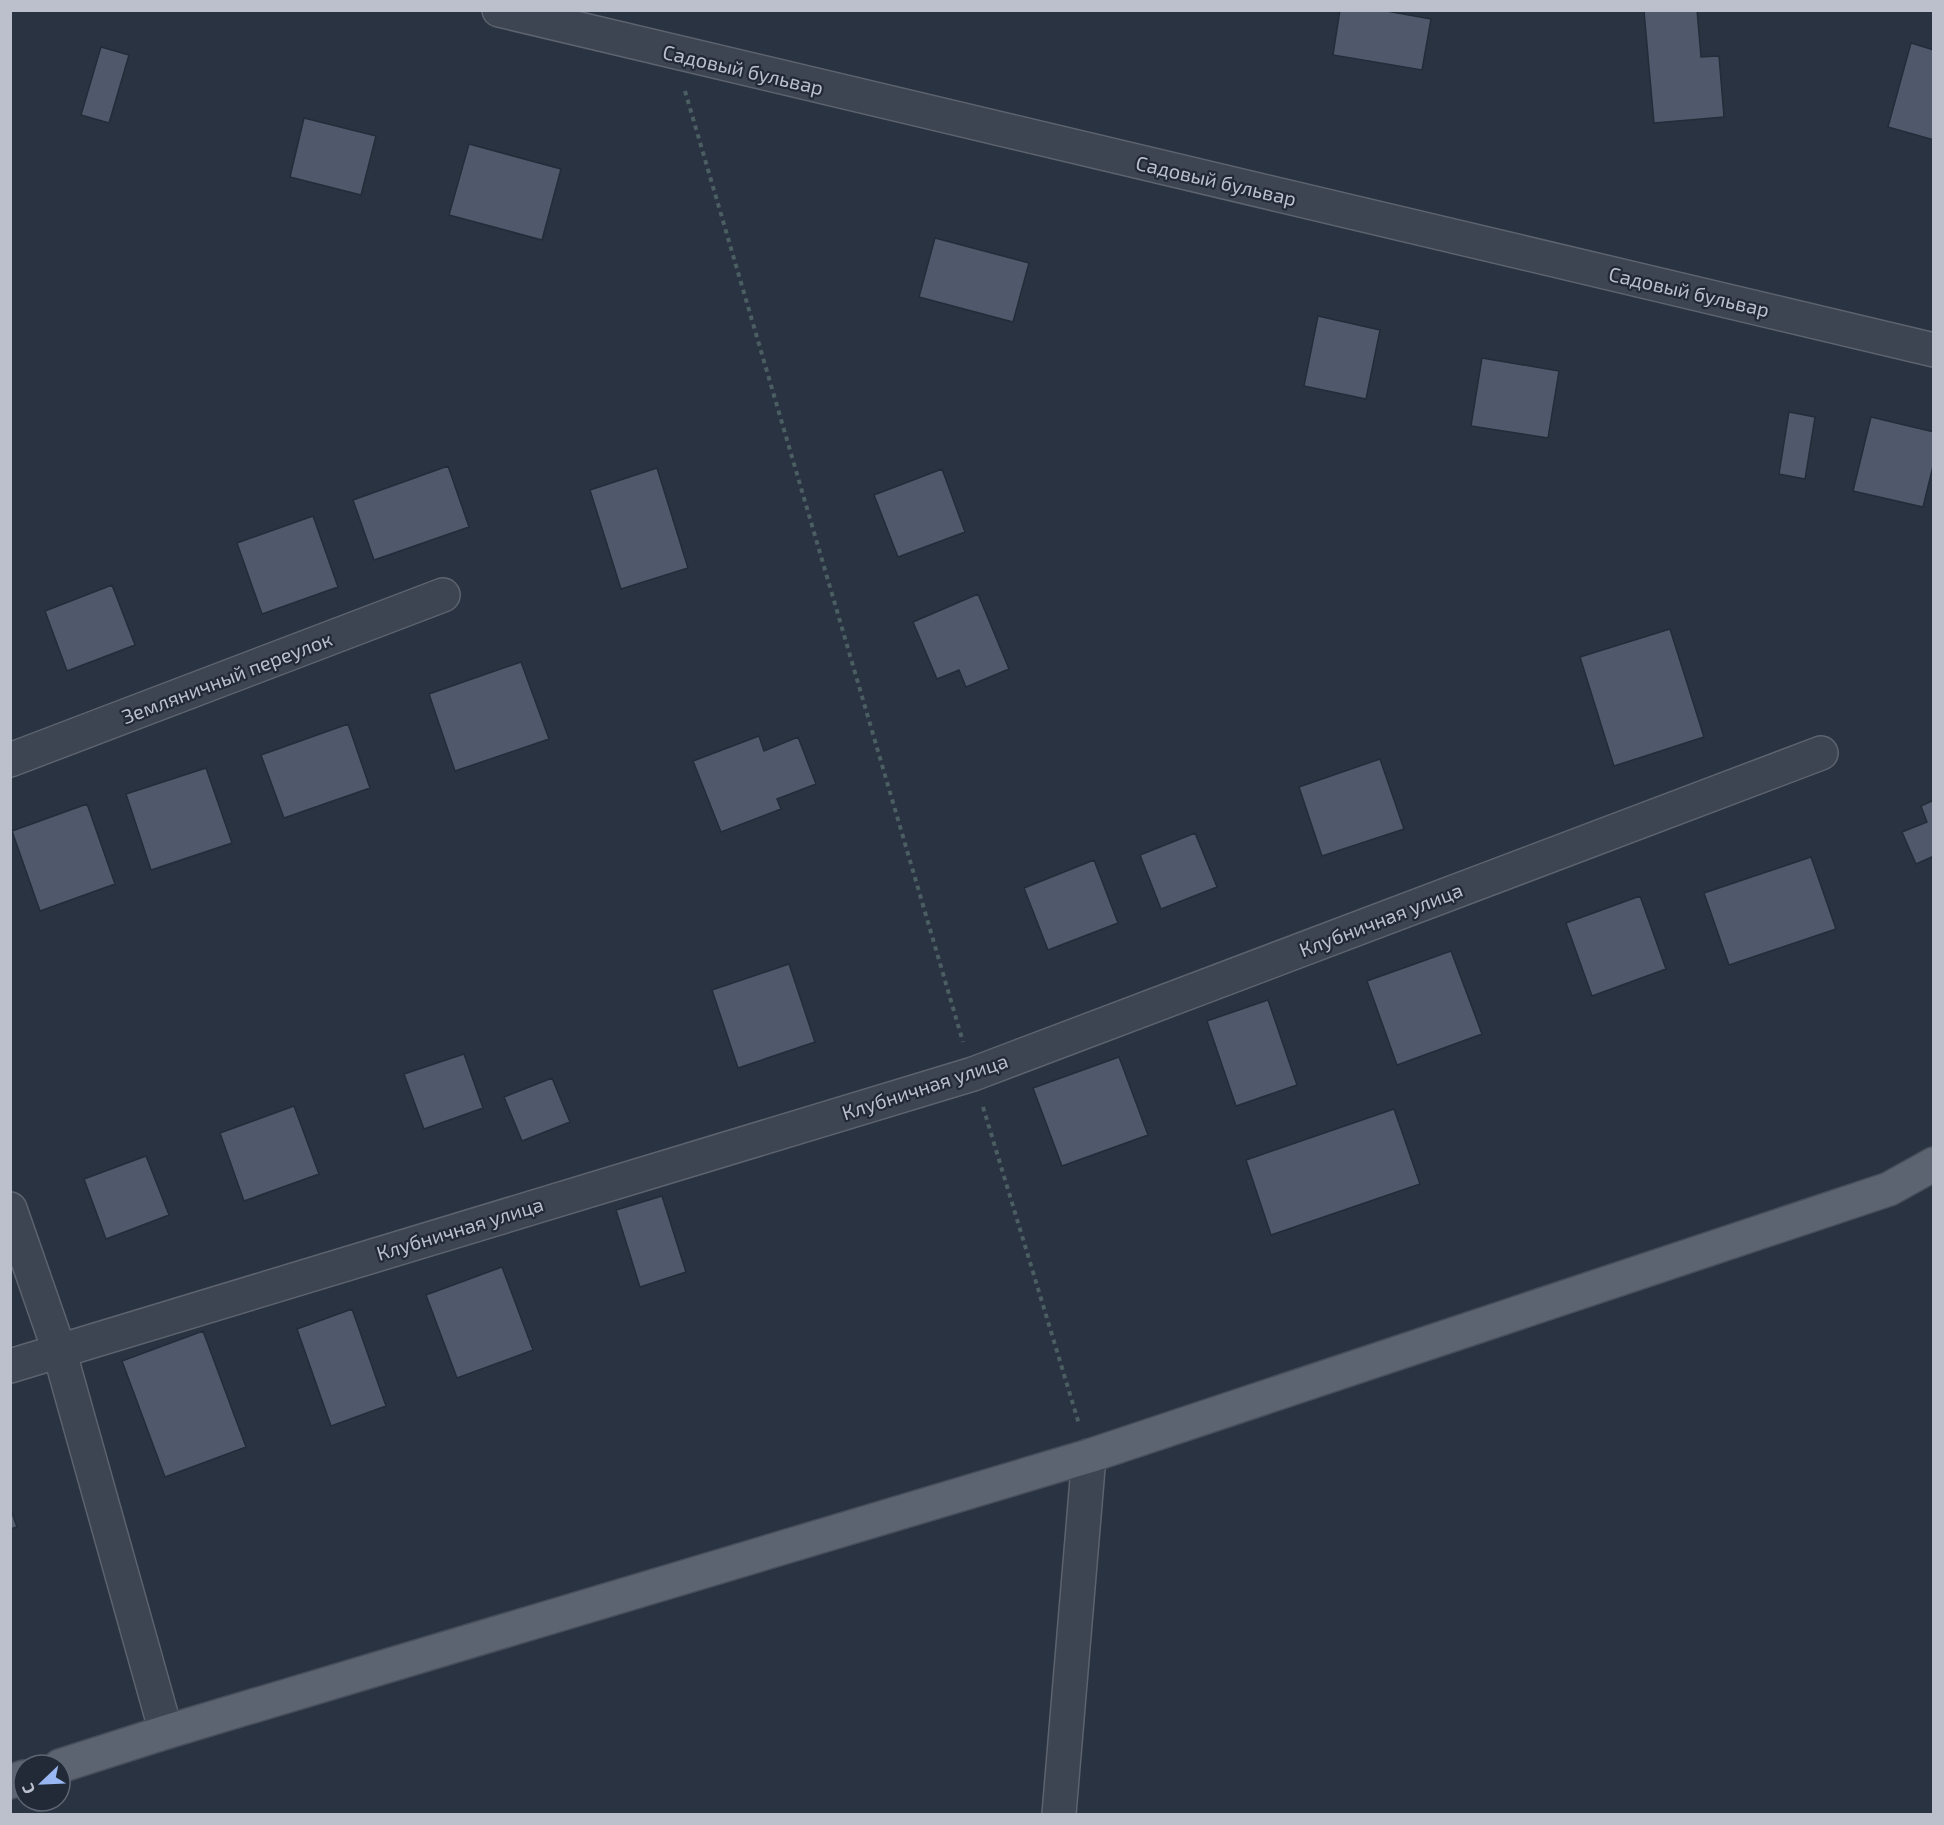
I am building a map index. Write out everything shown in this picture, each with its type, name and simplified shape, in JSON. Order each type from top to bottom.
[{"type":"main road","points":[[72,1762],[1089,1456],[1889,1189],[1934,1164]]},
{"type":"street","name":"Садовый бульвар","points":[[499,10],[674,54],[1934,350]]},
{"type":"street","name":"Земляничный переулок","points":[[10,760],[443,596]]},
{"type":"street","name":"Клубничная улица","points":[[10,1366],[973,1074],[1821,753]]},
{"type":"street","points":[[10,1209],[59,1350],[166,1732]]},
{"type":"street","points":[[1059,1815],[1089,1456]]},
{"type":"path","points":[[674,54],[973,1074],[1089,1456]]},
{"type":"building","points":[[1340,10],[1381,10],[1431,19],[1422,70],[1333,55]]},
{"type":"building","points":[[1697,10],[1701,57],[1719,56],[1724,117],[1654,123],[1644,11]]},
{"type":"building","points":[[1911,43],[1934,50],[1934,140],[1888,127]]},
{"type":"building","points":[[101,47],[129,55],[109,123],[81,115]]},
{"type":"building","points":[[304,118],[376,136],[361,195],[290,177]]},
{"type":"building","points":[[469,144],[561,169],[542,240],[449,215]]},
{"type":"building","points":[[935,238],[1029,263],[1013,322],[919,297]]},
{"type":"building","points":[[1318,316],[1380,330],[1366,399],[1304,386]]},
{"type":"building","points":[[1482,358],[1559,371],[1548,438],[1471,426]]},
{"type":"building","points":[[1789,412],[1815,417],[1805,479],[1779,474]]},
{"type":"building","points":[[1871,417],[1934,432],[1934,462],[1923,507],[1853,491]]},
{"type":"building","points":[[448,466],[469,527],[374,560],[353,500]]},
{"type":"building","points":[[657,468],[688,568],[621,589],[590,490]]},
{"type":"building","points":[[942,469],[965,532],[898,557],[874,495]]},
{"type":"building","points":[[313,516],[338,587],[262,614],[237,543]]},
{"type":"building","points":[[112,585],[135,645],[67,671],[45,611]]},
{"type":"building","points":[[978,594],[1009,669],[966,687],[959,670],[937,679],[913,622]]},
{"type":"building","points":[[1670,629],[1704,737],[1614,766],[1580,657]]},
{"type":"building","points":[[521,662],[549,739],[455,771],[429,694]]},
{"type":"building","points":[[348,724],[370,788],[284,818],[261,755]]},
{"type":"building","points":[[759,736],[764,751],[798,737],[816,784],[777,799],[781,809],[721,832],[693,761]]},
{"type":"building","points":[[1380,759],[1404,829],[1322,856],[1299,787]]},
{"type":"building","points":[[206,768],[232,843],[151,870],[126,794]]},
{"type":"building","points":[[1934,800],[1934,856],[1916,864],[1902,832],[1927,822],[1921,806]]},
{"type":"building","points":[[87,804],[115,884],[40,911],[12,831]]},
{"type":"building","points":[[1195,833],[1217,887],[1161,909],[1140,855]]},
{"type":"building","points":[[1811,857],[1836,929],[1729,965],[1704,893]]},
{"type":"building","points":[[1094,860],[1118,923],[1048,950],[1024,888]]},
{"type":"building","points":[[1640,896],[1666,969],[1592,996],[1566,923]]},
{"type":"building","points":[[1451,951],[1482,1034],[1397,1065],[1367,981]]},
{"type":"building","points":[[789,964],[815,1042],[738,1068],[712,990]]},
{"type":"building","points":[[1268,1000],[1297,1085],[1236,1106],[1207,1021]]},
{"type":"building","points":[[464,1054],[483,1108],[424,1129],[404,1074]]},
{"type":"building","points":[[1119,1057],[1148,1135],[1062,1166],[1033,1088]]},
{"type":"building","points":[[552,1078],[570,1122],[522,1141],[504,1097]]},
{"type":"building","points":[[294,1106],[319,1174],[244,1201],[220,1133]]},
{"type":"building","points":[[1394,1109],[1420,1184],[1271,1235],[1246,1160]]},
{"type":"building","points":[[146,1156],[169,1215],[106,1239],[84,1179]]},
{"type":"building","points":[[662,1196],[686,1272],[640,1287],[616,1210]]},
{"type":"building","points":[[502,1267],[533,1350],[457,1378],[426,1295]]},
{"type":"building","points":[[352,1309],[386,1406],[331,1426],[297,1329]]},
{"type":"building","points":[[203,1331],[246,1447],[165,1477],[122,1361]]},
{"type":"building","points":[[10,1507],[17,1527],[10,1529]]}]
